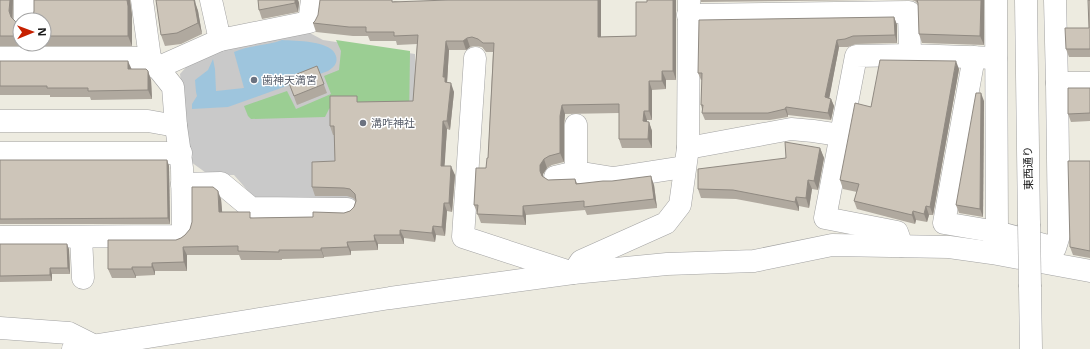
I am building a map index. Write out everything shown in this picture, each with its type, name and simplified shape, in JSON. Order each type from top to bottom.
[{"type":"street","points":[[25,0],[25,12]]},
{"type":"street","points":[[0,237],[179,236],[183,231],[181,153],[176,126],[173,87],[154,63],[142,0]]},
{"type":"street","points":[[211,0],[220,40]]},
{"type":"street","points":[[37,52],[154,63],[220,40],[309,22],[312,0]]},
{"type":"street","points":[[994,242],[996,0]]},
{"type":"street","name":"東西通り","points":[[1026,0],[1031,342]]},
{"type":"street","points":[[0,328],[69,333],[83,347],[390,298],[573,273],[667,264],[754,261],[832,245],[949,246],[994,242],[1055,248],[1059,235],[1058,83],[1055,0]]},
{"type":"street","points":[[573,273],[580,260],[666,222],[680,205],[686,158],[688,7],[873,6],[908,12],[910,55]]},
{"type":"street","points":[[0,58],[22,52]]},
{"type":"street","points":[[902,246],[897,232],[825,218],[856,56],[910,55],[996,58]]},
{"type":"street","points":[[974,57],[944,223],[994,242],[1090,271]]},
{"type":"street","points":[[475,58],[463,237],[573,273]]},
{"type":"street","points":[[1058,83],[1090,83]]},
{"type":"street","points":[[0,121],[148,121],[176,126]]},
{"type":"street","points":[[576,125],[566,175],[613,178],[791,129],[807,130],[840,136]]},
{"type":"street","points":[[0,153],[181,153]]},
{"type":"street","points":[[182,184],[221,183],[251,208],[347,209]]},
{"type":"street","points":[[81,237],[83,278]]},
{"type":"shaded area","points":[[308,32],[323,40],[415,54],[414,200],[256,200],[234,175],[209,175],[191,162],[180,74],[197,55]]},
{"type":"green space","points":[[336,40],[410,51],[408,193],[336,102],[329,109],[325,117],[251,119],[248,116],[244,106],[287,91],[296,109],[331,94],[324,76],[339,70],[341,51]]},
{"type":"water","points":[[282,40],[304,41],[321,44],[333,51],[336,56],[336,63],[328,71],[228,107],[192,109],[192,104],[197,96],[195,80],[208,70],[213,59],[216,91],[244,88],[234,52]]},
{"type":"building","points":[[0,0],[10,0],[9,11],[12,18],[12,36],[0,36]]},
{"type":"building","points":[[34,0],[127,0],[128,36],[52,36],[52,12],[34,11]]},
{"type":"building","points":[[156,0],[194,0],[198,23],[177,33],[161,35]]},
{"type":"building","points":[[258,0],[295,0],[295,3],[259,10]]},
{"type":"building","points":[[320,0],[392,0],[392,2],[448,0],[598,0],[598,37],[636,36],[636,2],[647,2],[647,0],[673,0],[673,71],[662,71],[662,81],[649,81],[649,111],[644,111],[643,121],[649,122],[648,139],[619,139],[619,104],[562,105],[560,116],[560,153],[544,159],[540,165],[542,176],[548,180],[575,179],[576,184],[651,176],[654,199],[584,207],[584,201],[523,206],[523,216],[477,214],[478,205],[474,205],[476,168],[486,168],[488,158],[494,43],[483,43],[472,37],[463,41],[446,41],[443,77],[445,77],[445,82],[451,83],[447,121],[443,121],[441,166],[451,166],[449,203],[444,203],[442,227],[433,226],[432,233],[400,230],[400,235],[374,235],[375,241],[347,242],[348,247],[321,248],[321,250],[279,250],[279,252],[238,251],[238,246],[183,247],[184,262],[152,263],[152,267],[132,267],[132,269],[108,269],[108,240],[176,240],[185,235],[190,229],[192,222],[192,187],[213,187],[218,191],[219,212],[250,212],[250,218],[313,217],[313,212],[344,213],[350,211],[354,207],[356,201],[355,194],[350,189],[312,187],[312,162],[335,161],[334,126],[330,126],[330,96],[357,96],[357,102],[413,101],[418,35],[394,36],[394,32],[366,32],[366,27],[349,27],[313,23],[318,15]]},
{"type":"building","points":[[917,0],[981,0],[980,36],[919,34]]},
{"type":"building","points":[[1088,0],[1090,0],[1090,49],[1066,49],[1065,28],[1089,28]]},
{"type":"building","points":[[894,17],[895,35],[853,36],[837,40],[825,97],[831,99],[828,113],[786,107],[785,109],[768,113],[702,113],[702,73],[698,73],[699,20]]},
{"type":"building","points":[[880,60],[956,61],[930,207],[926,206],[924,214],[913,211],[912,215],[854,201],[859,184],[840,180],[855,103],[871,107]]},
{"type":"building","points":[[0,61],[128,61],[128,69],[146,69],[148,71],[148,90],[88,91],[88,88],[0,86]]},
{"type":"building","points":[[317,66],[324,84],[294,96],[287,78]]},
{"type":"building","points":[[1068,88],[1090,88],[1090,113],[1068,114]]},
{"type":"building","points":[[976,93],[981,93],[980,209],[956,205]]},
{"type":"building","points":[[785,142],[820,148],[814,181],[808,180],[806,198],[796,197],[795,202],[733,190],[698,189],[698,169],[786,158]]},
{"type":"building","points":[[0,160],[167,160],[168,218],[0,219]]},
{"type":"building","points":[[1068,161],[1090,161],[1090,251],[1070,247]]},
{"type":"building","points":[[0,244],[67,244],[68,268],[50,268],[50,275],[0,276]]},
{"type":"place","name":"歯神天満宮","points":[[254,80]]},
{"type":"place","name":"溝咋神社","points":[[363,123]]}]
